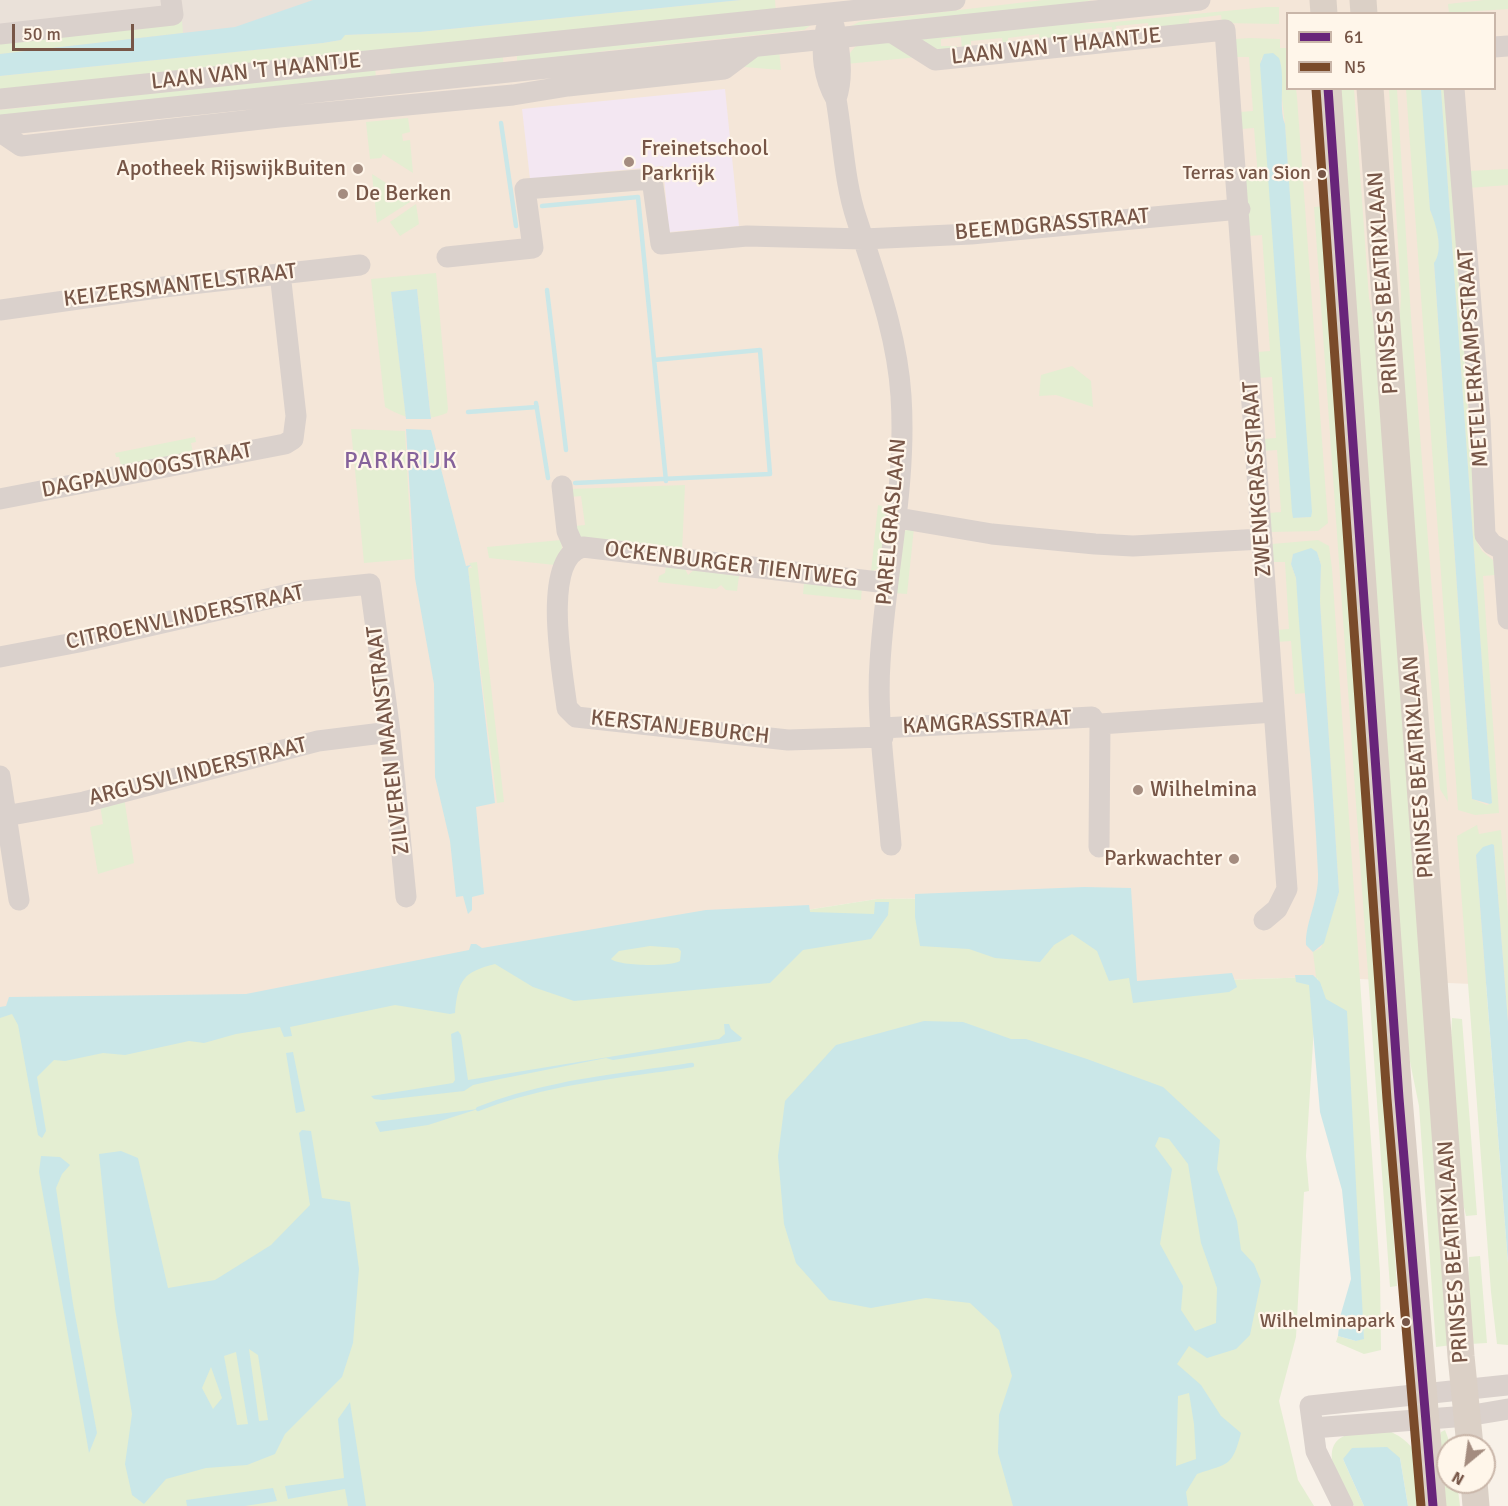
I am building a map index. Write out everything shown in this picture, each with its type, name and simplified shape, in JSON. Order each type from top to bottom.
[{"type":"main road","name":"PRINSES BEATRIXLAAN","points":[[1328,90],[1423,1407],[1433,1506]]},
{"type":"main road","name":"PRINSES BEATRIXLAAN","points":[[1370,90],[1469,1434]]},
{"type":"street","name":"LAAN VAN 'T HAANTJE","points":[[0,99],[512,45],[830,7],[955,0]]},
{"type":"street","name":"LAAN VAN 'T HAANTJE","points":[[0,125],[300,92],[894,34],[1096,9],[1200,0]]},
{"type":"street","points":[[0,34],[172,7]]},
{"type":"street","points":[[830,7],[830,40]]},
{"type":"street","name":"LAAN VAN 'T HAANTJE","points":[[894,34],[935,60],[1225,30]]},
{"type":"street","name":"ZWENKGRASSTRAAT","points":[[1225,30],[1240,210],[1287,889],[1277,909],[1264,920]]},
{"type":"street","name":"PARELGRASLAAN","points":[[830,40],[828,86],[836,99],[854,209],[879,280],[894,343],[899,376],[901,447],[898,518],[887,583],[879,666],[891,845]]},
{"type":"street","points":[[512,45],[508,56],[510,71],[515,78],[541,92]]},
{"type":"street","points":[[0,132],[21,146],[279,117],[541,92],[568,86],[724,69],[753,48]]},
{"type":"street","points":[[382,58],[385,84]]},
{"type":"street","name":"METELERKAMPSTRAAT","points":[[1454,90],[1480,420],[1485,535],[1492,544],[1505,549],[1508,619]]},
{"type":"street","name":"LAAN VAN 'T HAANTJE","points":[[279,117],[300,92]]},
{"type":"street","name":"BEEMDGRASSTRAAT","points":[[447,256],[533,248],[525,189],[652,179],[661,244],[747,236],[864,239],[1076,226],[1240,210]]},
{"type":"street","name":"KEIZERSMANTELSTRAAT","points":[[0,310],[280,273],[360,265]]},
{"type":"street","name":"DAGPAUWOOGSTRAAT","points":[[0,499],[285,444],[293,439],[296,416],[280,273]]},
{"type":"street","points":[[562,486],[567,531],[575,549]]},
{"type":"street","points":[[898,518],[992,534],[1095,544],[1133,546],[1262,539]]},
{"type":"street","name":"OCKENBURGER TIENTWEG","points":[[575,549],[595,548],[887,583]]},
{"type":"street","name":"KERSTANJEBURCH","points":[[575,549],[562,564],[556,618],[570,713],[576,717],[788,740],[883,733]]},
{"type":"street","name":"CITROENVLINDERSTRAAT","points":[[0,657],[79,642],[302,591],[370,584]]},
{"type":"street","name":"ZILVEREN MAANSTRAAT","points":[[370,584],[390,732],[406,897]]},
{"type":"street","name":"KAMGRASSTRAAT","points":[[883,733],[1274,712]]},
{"type":"street","points":[[1096,721],[1099,847]]},
{"type":"street","name":"ARGUSVLINDERSTRAAT","points":[[3,816],[84,802],[321,741],[390,732]]},
{"type":"street","points":[[0,776],[3,816],[19,900]]},
{"type":"street","points":[[1312,1428],[1423,1407],[1464,1389],[1508,1385]]},
{"type":"street","points":[[1343,1506],[1316,1451],[1310,1406],[1423,1407],[1467,1416],[1508,1409]]},
{"type":"shaded area","points":[[0,0],[617,0],[0,63]]},
{"type":"shaded area","points":[[617,0],[1508,0],[1508,1213],[1493,985],[1316,977],[1133,983],[1071,897],[877,899],[469,963],[421,983],[0,1012],[0,63]]},
{"type":"shaded area","name":"Freinetschool Parkrijk","points":[[725,89],[739,226],[669,232],[663,166],[530,179],[522,109]]},
{"type":"green space","points":[[741,0],[775,0],[776,13],[0,93],[0,76],[323,43],[341,40],[344,35],[420,32]]},
{"type":"green space","points":[[1043,0],[1092,0],[1047,10],[851,26],[859,22]]},
{"type":"green space","points":[[1508,0],[1508,9],[1449,12],[1448,4]]},
{"type":"green space","points":[[1279,7],[1279,24],[1222,23],[1221,15],[1189,19],[1189,27],[1149,31],[1148,23],[1116,26],[1117,34],[1112,34],[1112,27],[1080,30],[1080,38],[1040,42],[1039,34],[1008,38],[1008,44],[1003,45],[1002,38],[971,41],[971,49],[962,50],[961,37],[941,39],[941,46],[957,46],[957,50],[942,52],[912,36],[1042,23],[1104,23]]},
{"type":"green space","points":[[182,21],[183,33],[0,54],[0,41]]},
{"type":"green space","points":[[811,25],[804,30],[604,51],[568,59],[517,61],[517,54]]},
{"type":"green space","points":[[1236,39],[1280,39],[1280,48],[1286,48],[1286,90],[1296,90],[1328,523],[1318,531],[1271,532],[1268,513],[1281,512],[1277,450],[1263,451],[1263,439],[1276,438],[1272,377],[1258,378],[1257,352],[1270,351],[1262,235],[1248,236],[1243,179],[1258,177],[1254,128],[1241,129],[1240,112],[1253,111],[1249,57],[1236,57]],"holes":[[[1261,58],[1281,63],[1280,82],[1285,124],[1311,517],[1293,518]]]},
{"type":"green space","points":[[883,40],[918,57],[846,64],[848,57],[859,44]]},
{"type":"green space","points":[[779,50],[781,70],[744,67],[751,57]]},
{"type":"green space","points":[[502,53],[504,66],[391,78],[390,64]]},
{"type":"green space","points":[[375,65],[376,80],[0,118],[0,110],[119,97],[155,88]]},
{"type":"green space","points":[[1339,90],[1354,90],[1369,298],[1382,366],[1452,1345],[1436,1347],[1419,1106],[1405,1037]]},
{"type":"green space","points":[[1389,90],[1397,90],[1411,317],[1448,802],[1440,789],[1428,647],[1415,588],[1398,349],[1401,296]]},
{"type":"green space","points":[[1406,90],[1424,90],[1430,210],[1439,244],[1439,252],[1434,264],[1472,799],[1487,805],[1492,803],[1441,90],[1446,90],[1477,542],[1482,551],[1493,560],[1495,575],[1483,576],[1499,813],[1475,815],[1458,810]]},
{"type":"green space","points":[[408,118],[410,132],[402,134],[403,141],[410,140],[413,173],[383,154],[381,158],[370,159],[366,122]]},
{"type":"green space","points":[[1508,169],[1508,185],[1468,188],[1468,171]]},
{"type":"green space","points":[[372,174],[413,200],[377,223]]},
{"type":"green space","points":[[416,204],[419,224],[400,236],[390,222]]},
{"type":"green space","points":[[1326,206],[1387,1037],[1384,1099],[1397,1286],[1390,1287],[1314,207]]},
{"type":"green space","points":[[436,273],[447,413],[431,418],[417,289],[391,292],[406,416],[385,407],[371,279]]},
{"type":"green space","points":[[1072,366],[1091,381],[1093,407],[1056,395],[1039,396],[1041,375]]},
{"type":"green space","points":[[351,429],[405,431],[412,559],[364,563]]},
{"type":"green space","points":[[195,437],[196,442],[191,443],[193,453],[121,466],[119,457],[116,457],[115,453]]},
{"type":"green space","points":[[685,485],[682,552],[591,542],[580,537],[575,526],[585,525],[581,496],[570,497],[569,489]]},
{"type":"green space","points":[[878,505],[889,508],[879,568],[871,572]]},
{"type":"green space","points":[[914,528],[907,594],[894,593],[904,531]]},
{"type":"green space","points":[[561,540],[562,548],[555,565],[489,558],[487,547]]},
{"type":"green space","name":"Wilhelminapark","points":[[1318,540],[1329,546],[1332,569],[1380,1273],[1381,1350],[1364,1354],[1336,1342],[1338,1336],[1356,1341],[1364,1338],[1325,999],[1317,978],[1306,1156],[1309,1191],[1304,1192],[1296,1337],[1279,1401],[1298,1480],[1314,1506],[0,1506],[0,1012],[280,1003],[469,963],[877,899],[1072,897],[1133,983],[1316,977],[1313,952],[1321,948],[1339,892],[1320,601],[1321,565],[1317,552],[1293,554],[1291,564],[1296,578],[1306,693],[1295,694],[1291,641],[1276,642],[1276,630],[1289,629],[1285,562],[1272,562],[1272,544]]},
{"type":"green space","points":[[477,562],[504,802],[497,803],[468,568],[472,568],[469,563]]},
{"type":"green space","points":[[666,567],[685,569],[688,575],[694,570],[739,576],[737,591],[726,590],[721,585],[716,589],[658,582],[659,576],[665,573]]},
{"type":"green space","points":[[804,583],[862,587],[861,600],[803,594]]},
{"type":"green space","points":[[124,797],[134,863],[98,874],[90,827],[103,824],[100,805]]},
{"type":"green space","points":[[1477,825],[1479,834],[1501,830],[1508,914],[1508,1022],[1494,845],[1476,855],[1508,1263],[1508,1345],[1497,1344],[1491,1292],[1457,836]]},
{"type":"green space","points":[[1452,1018],[1462,1019],[1477,1215],[1466,1216],[1457,1167],[1450,1067]]},
{"type":"green space","points":[[1480,1256],[1487,1343],[1470,1344],[1467,1311],[1469,1257]]},
{"type":"green space","points":[[1386,1430],[1398,1436],[1414,1451],[1421,1470],[1426,1506],[1408,1506],[1400,1458],[1343,1459],[1364,1506],[1354,1506],[1338,1479],[1332,1457],[1333,1448],[1338,1440],[1353,1433]]},
{"type":"green space","points":[[1442,1494],[1458,1494],[1460,1506],[1443,1506]]},
{"type":"water","points":[[313,0],[741,0],[420,32],[345,35],[341,40],[323,43],[0,76],[0,54],[235,27]]},
{"type":"water","points":[[1273,53],[1279,58],[1282,74],[1282,109],[1285,124],[1311,517],[1293,518],[1292,512],[1260,64],[1264,54]]},
{"type":"water","points":[[1421,90],[1441,90],[1492,803],[1490,804],[1472,799],[1434,263],[1439,244],[1437,229],[1430,210]]},
{"type":"water","points":[[417,289],[431,419],[406,419],[391,292]]},
{"type":"water","points":[[406,429],[431,430],[466,566],[471,565],[468,568],[495,803],[476,807],[484,894],[472,897],[472,910],[468,914],[463,896],[456,897],[450,841],[435,777],[434,684],[415,578]]},
{"type":"water","points":[[1311,548],[1317,552],[1321,565],[1320,601],[1339,892],[1324,943],[1313,952],[1306,945],[1306,936],[1318,884],[1316,837],[1296,578],[1291,564],[1293,554]]},
{"type":"water","points":[[1494,845],[1508,1022],[1508,1263],[1476,855],[1483,847]]},
{"type":"water","points":[[1084,887],[1131,888],[1137,981],[1232,973],[1237,987],[1229,992],[1133,1003],[1129,978],[1109,981],[1097,951],[1072,934],[1054,945],[1040,962],[995,958],[969,949],[920,946],[915,917],[915,894]]},
{"type":"water","points":[[875,902],[889,902],[888,915],[871,939],[803,950],[770,983],[574,1001],[533,987],[495,964],[476,970],[464,979],[458,993],[455,1013],[395,1005],[290,1027],[292,1036],[284,1037],[280,1027],[236,1034],[204,1043],[189,1041],[125,1055],[103,1053],[65,1061],[54,1060],[37,1077],[46,1131],[42,1138],[38,1135],[18,1025],[12,1014],[0,1018],[0,1007],[6,1006],[9,997],[246,994],[469,950],[471,944],[482,948],[706,910],[809,905],[810,912],[874,914]],"holes":[[[650,946],[678,948],[681,951],[680,961],[674,963],[633,964],[611,959],[619,951]]]},
{"type":"water","points":[[1295,975],[1313,975],[1320,982],[1326,999],[1347,1011],[1364,1339],[1356,1341],[1338,1336],[1340,1317],[1351,1279],[1342,1190],[1320,1112],[1309,985],[1296,982]]},
{"type":"water","points":[[924,1021],[963,1022],[1011,1039],[1026,1039],[1163,1087],[1220,1140],[1217,1169],[1237,1221],[1241,1250],[1254,1264],[1261,1281],[1250,1335],[1236,1349],[1207,1358],[1189,1346],[1177,1364],[1201,1385],[1221,1416],[1241,1433],[1235,1452],[1228,1462],[1197,1474],[1186,1492],[1188,1506],[1013,1506],[998,1453],[999,1415],[1012,1376],[999,1330],[970,1303],[926,1298],[871,1308],[829,1300],[796,1263],[784,1224],[778,1156],[785,1101],[836,1045]],"holes":[[[1159,1137],[1169,1139],[1188,1164],[1201,1243],[1217,1288],[1216,1323],[1195,1331],[1181,1310],[1183,1286],[1160,1244],[1172,1169],[1155,1146]],[[1189,1393],[1196,1459],[1176,1466],[1178,1396]]]},
{"type":"water","points":[[724,1024],[729,1024],[731,1029],[742,1038],[740,1041],[613,1060],[606,1058],[473,1085],[464,1091],[383,1100],[374,1099],[371,1096],[453,1083],[455,1080],[451,1034],[458,1031],[461,1035],[468,1080],[719,1039],[725,1034]]},
{"type":"water","points":[[293,1052],[305,1111],[296,1113],[286,1053]]},
{"type":"water","points":[[478,1109],[428,1125],[380,1132],[375,1122]]},
{"type":"water","points":[[302,1130],[311,1131],[322,1198],[350,1202],[359,1269],[353,1343],[342,1377],[285,1434],[275,1454],[247,1465],[206,1468],[166,1479],[144,1504],[132,1495],[125,1464],[132,1414],[115,1309],[99,1154],[121,1151],[138,1158],[168,1288],[215,1280],[271,1245],[310,1205],[299,1133]],"holes":[[[249,1349],[258,1355],[268,1420],[259,1421]],[[236,1352],[248,1424],[237,1425],[224,1356]],[[211,1367],[222,1398],[213,1409],[202,1388]]]},
{"type":"water","points":[[41,1156],[60,1157],[70,1165],[62,1174],[56,1188],[73,1304],[97,1433],[89,1453],[39,1172]]},
{"type":"water","points":[[350,1402],[366,1506],[348,1506],[345,1489],[288,1499],[285,1486],[344,1478],[338,1419]]},
{"type":"water","points":[[1387,1447],[1400,1458],[1408,1506],[1364,1506],[1343,1459],[1352,1448]]},
{"type":"water","points":[[273,1488],[277,1501],[245,1506],[187,1506],[186,1500]]},
{"type":"waterway","points":[[501,123],[516,226]]},
{"type":"waterway","points":[[542,206],[638,197],[666,481]]},
{"type":"waterway","points":[[547,290],[566,450]]},
{"type":"waterway","points":[[575,483],[770,474],[760,350],[654,360]]},
{"type":"waterway","points":[[536,403],[548,478]]},
{"type":"waterway","points":[[468,412],[537,407]]},
{"type":"waterway","points":[[478,1109],[556,1086],[692,1065]]},
{"type":"transit line","name":"N5","points":[[1316,90],[1387,1099],[1421,1506]]},
{"type":"transit line","name":"61","points":[[1328,90],[1399,1098],[1433,1506]]},
{"type":"place","name":"Freinetschool Parkrijk","points":[[629,162]]},
{"type":"place","name":"Apotheek RijswijkBuiten","points":[[358,169]]},
{"type":"place","name":"Terras van Sion","points":[[1322,174]]},
{"type":"place","name":"De Berken","points":[[343,194]]},
{"type":"place","name":"Wilhelmina","points":[[1138,790]]},
{"type":"place","name":"Parkwachter","points":[[1234,859]]},
{"type":"place","name":"Wilhelminapark","points":[[1406,1322]]},
{"type":"district","name":"PARKRIJK","points":[[401,462]]}]
